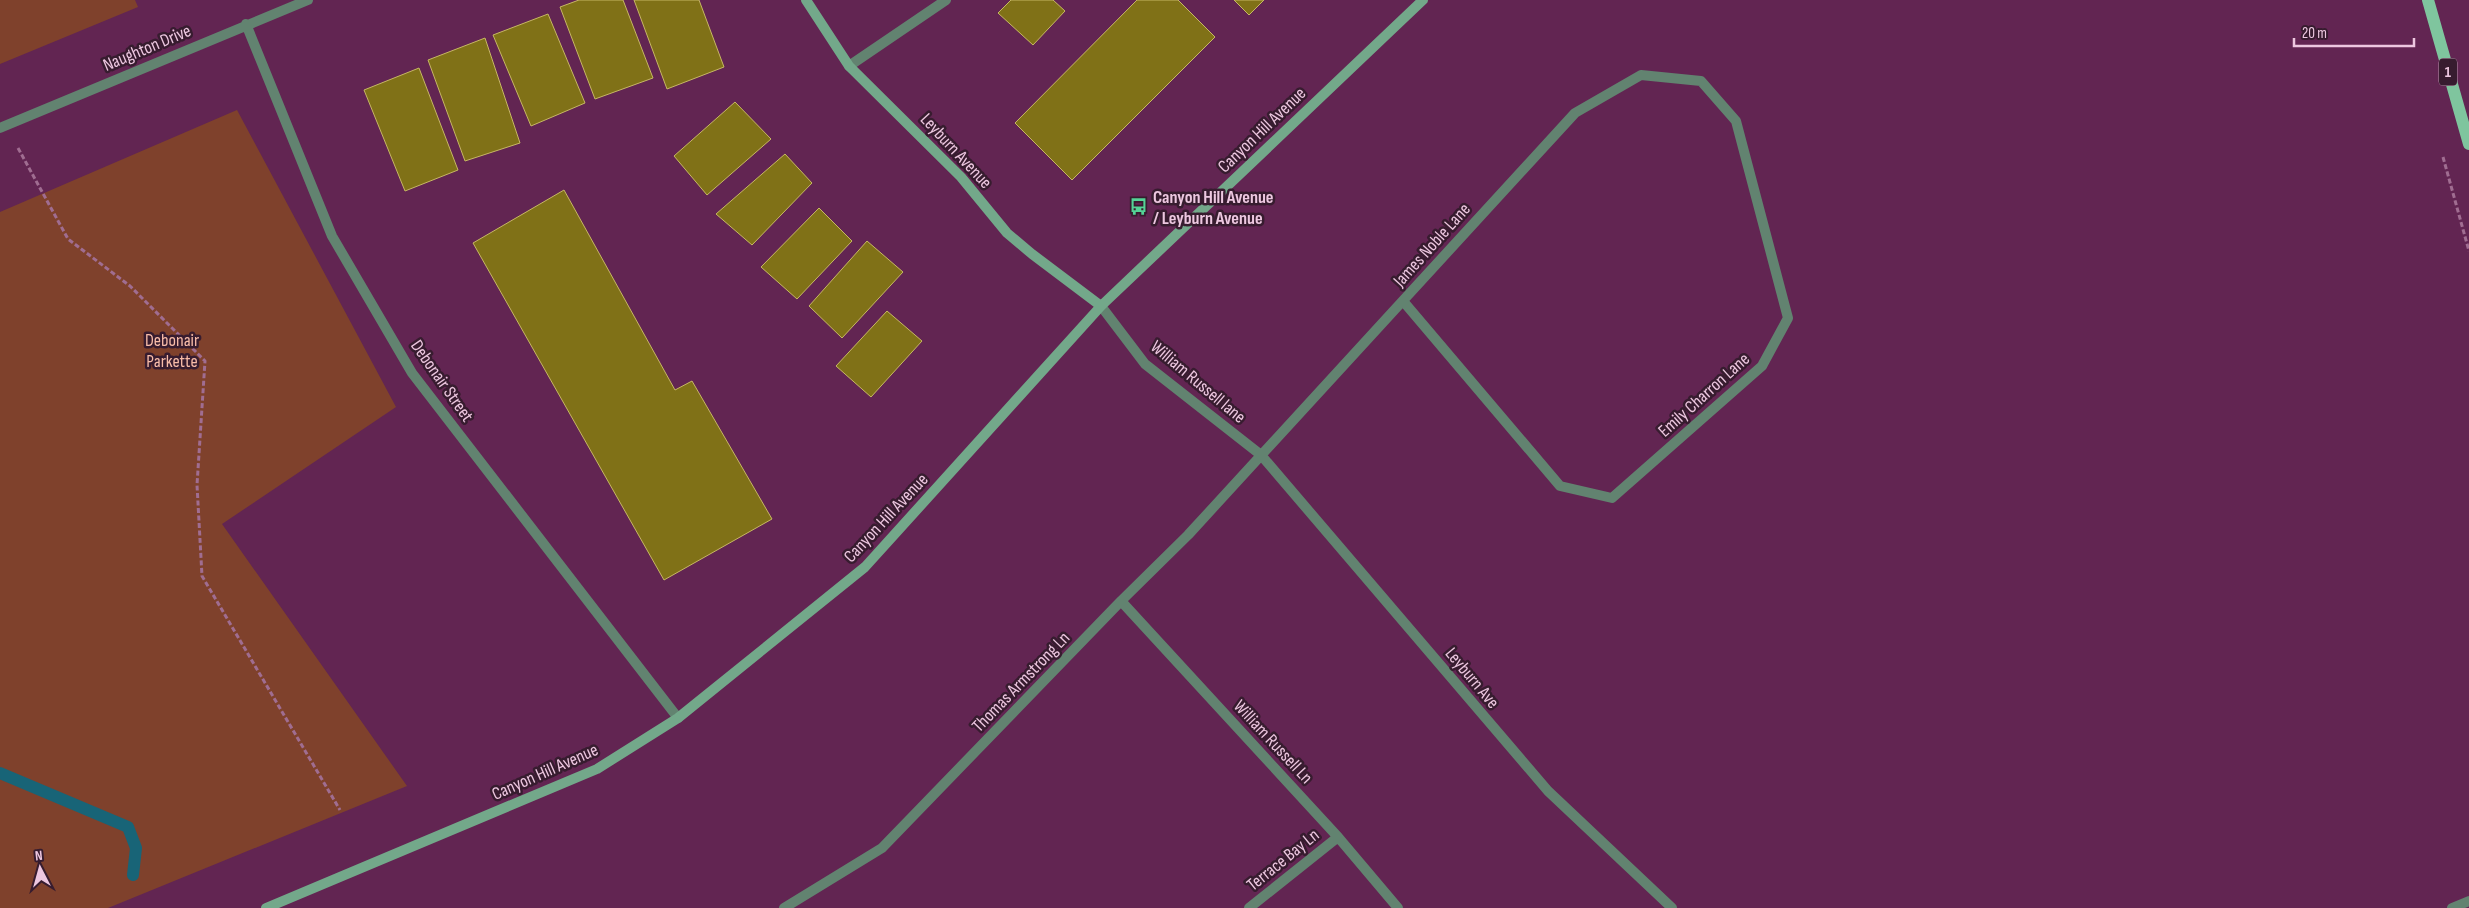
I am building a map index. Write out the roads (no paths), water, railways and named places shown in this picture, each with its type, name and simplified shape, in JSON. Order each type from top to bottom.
[{"type":"main road","name":"1","points":[[2428,0],[2469,144]]},
{"type":"street","name":"Naughton Drive","points":[[3,127],[246,24],[308,0]]},
{"type":"street","name":"Leyburn Avenue","points":[[806,0],[849,66],[961,177],[1007,233],[1101,306]]},
{"type":"street","points":[[849,66],[946,0]]},
{"type":"street","name":"Canyon Hill Avenue","points":[[266,908],[598,769],[678,718],[865,567],[1101,306],[1423,0]]},
{"type":"street","name":"Debonair Street","points":[[246,24],[332,236],[412,373],[678,718]]},
{"type":"street","name":"Emily Charron Lane","points":[[1403,301],[1560,486],[1612,498],[1762,366],[1788,318],[1736,121],[1701,81],[1641,75]]},
{"type":"street","name":"James Noble Lane","points":[[1261,455],[1575,113],[1641,75]]},
{"type":"street","name":"William Russell lane","points":[[1101,306],[1145,364],[1261,455]]},
{"type":"street","name":"Thomas Armstrong Ln","points":[[784,908],[882,848],[1121,601],[1188,536],[1261,455]]},
{"type":"street","name":"Leyburn Ave","points":[[1261,455],[1548,792],[1672,908]]},
{"type":"street","name":"William Russell Ln","points":[[1121,601],[1338,837],[1398,908]]},
{"type":"street","name":"Terrace Bay Ln","points":[[1249,908],[1338,837]]},
{"type":"street","points":[[2452,908],[2469,901]]},
{"type":"waterway","points":[[0,773],[128,827],[136,848],[133,875]]},
{"type":"place","name":"Canyon Hill Avenue / Leyburn Avenue","points":[[1139,207]]},
{"type":"park label","name":"Debonair Parkette","points":[[172,350]]}]
